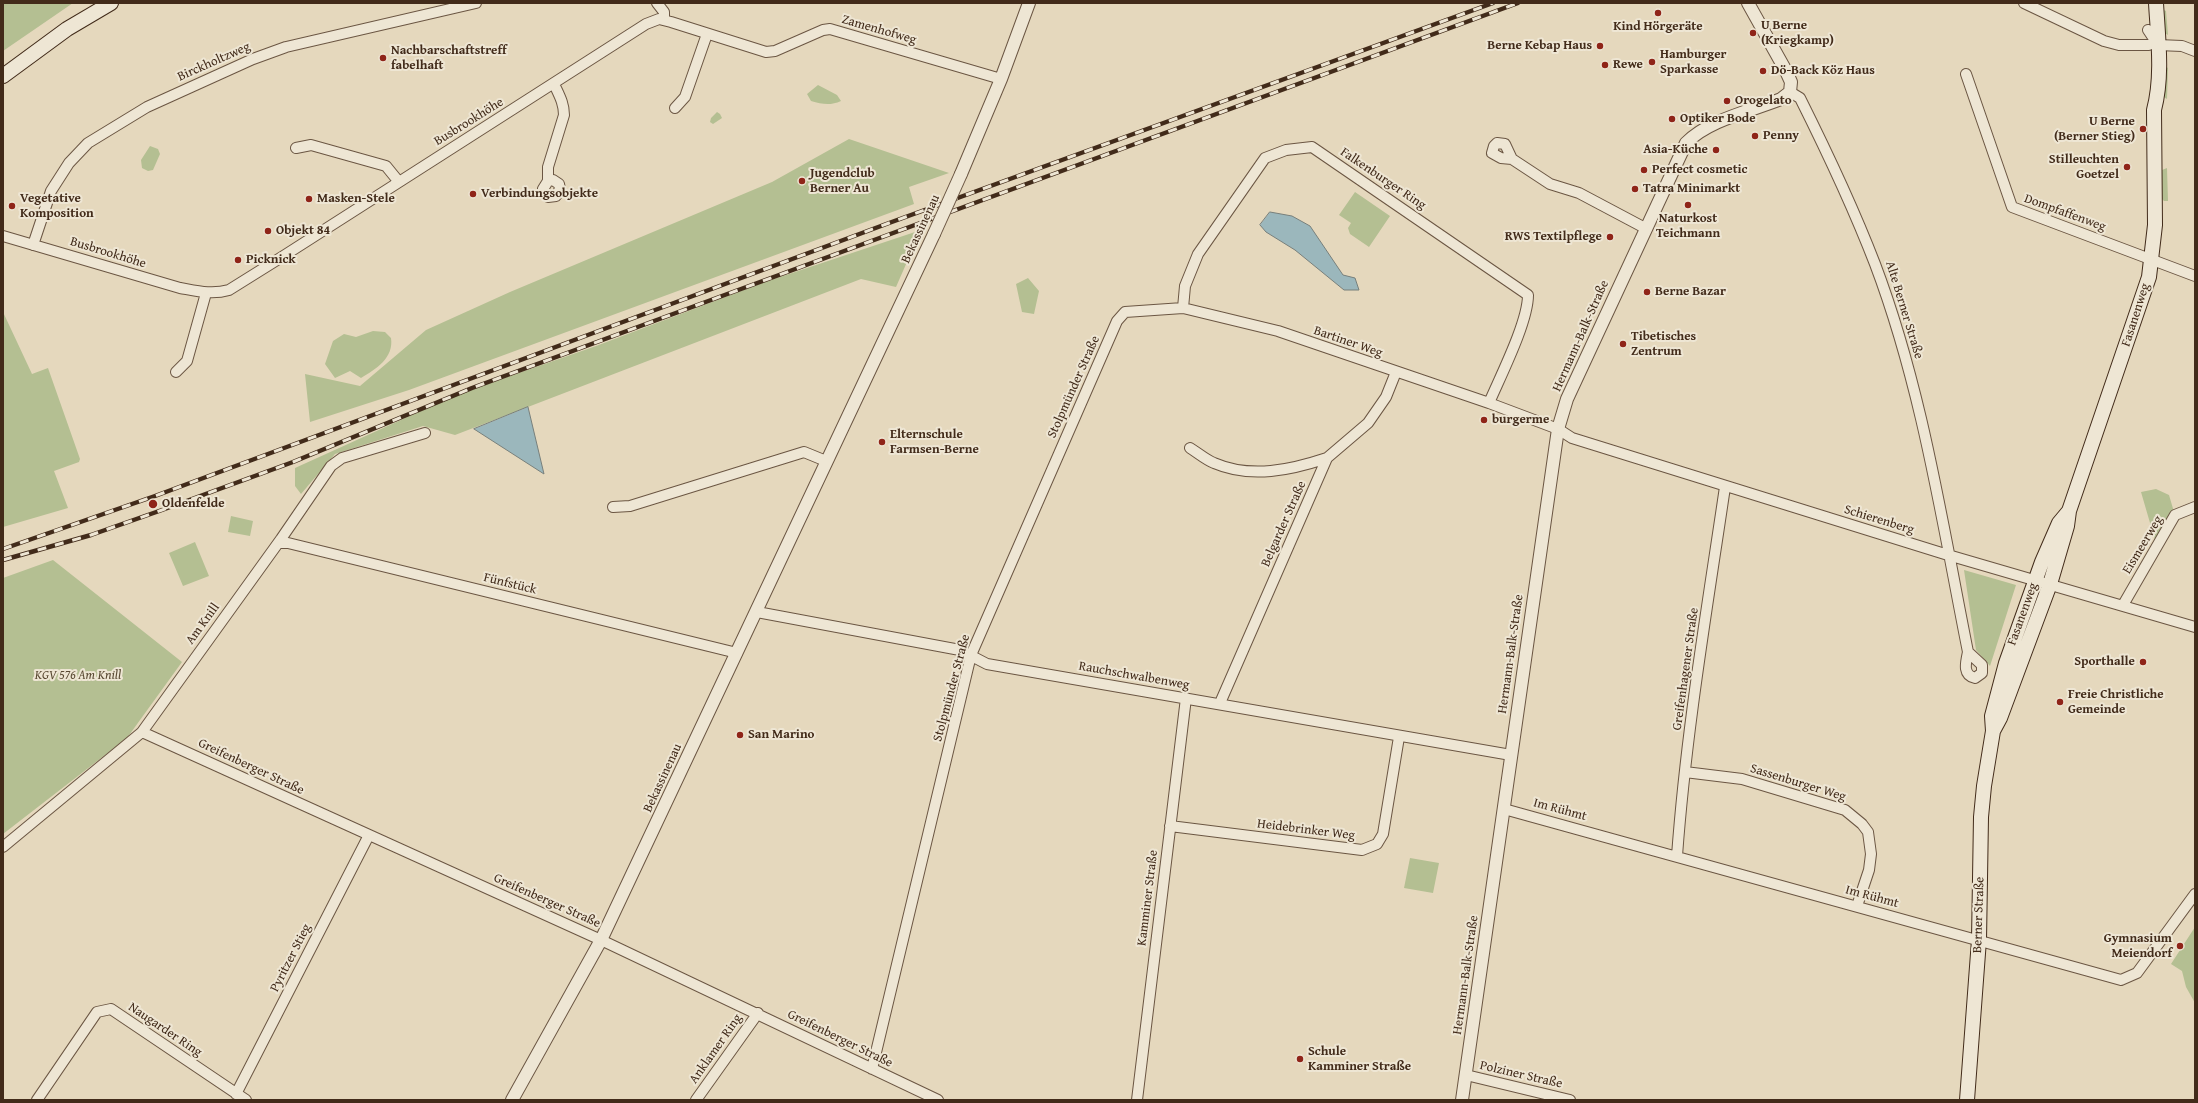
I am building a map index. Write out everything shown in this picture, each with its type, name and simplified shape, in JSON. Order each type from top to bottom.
[{"type":"main road","points":[[3,76],[67,29],[111,3]]},
{"type":"main road","points":[[2147,3],[2148,30],[2153,45]]},
{"type":"main road","points":[[2153,45],[2156,3]]},
{"type":"main road","name":"Fasanenweg","points":[[2008,679],[2050,584],[2068,526],[2069,511],[2145,292],[2152,260],[2154,225],[2154,110],[2158,96],[2153,45]]},
{"type":"main road","name":"Fasanenweg","points":[[2008,679],[2035,580],[2052,536],[2059,523],[2069,511]]},
{"type":"main road","name":"Berner Straße","points":[[1967,1100],[1979,940],[1982,810],[1993,731],[2008,679]]},
{"type":"street","name":"Birckholtzweg","points":[[33,245],[51,191],[70,163],[88,143],[147,107],[254,59],[286,47],[476,3]]},
{"type":"street","points":[[657,3],[664,12],[664,20]]},
{"type":"street","name":"Bekassinenau","points":[[512,1100],[601,940],[737,653],[961,174],[1001,79],[1029,3]]},
{"type":"street","points":[[1748,3],[1786,71],[1791,82],[1790,92]]},
{"type":"street","points":[[2024,3],[2104,41],[2119,45],[2182,46],[2195,51]]},
{"type":"street","name":"Busbrookhöhe","points":[[3,236],[180,288],[206,293],[229,290],[646,24],[655,20],[664,20]]},
{"type":"street","name":"Zamenhofweg","points":[[664,20],[766,52],[775,52],[823,30],[830,29],[1001,79]]},
{"type":"street","points":[[675,108],[685,97],[707,34]]},
{"type":"street","name":"Dompfaffenweg","points":[[1966,74],[2012,207],[2195,276]]},
{"type":"street","points":[[548,181],[548,167],[564,115],[564,108],[561,98],[554,84]]},
{"type":"street","name":"Hermann-Balk-Straße","points":[[1462,1100],[1558,429],[1567,399],[1680,152],[1694,135],[1707,128],[1781,99],[1790,92]]},
{"type":"street","name":"Alte Berner Straße","points":[[1790,92],[1800,98],[1834,166],[1875,264],[1915,395],[1940,504],[1948,555],[1968,652]]},
{"type":"street","points":[[296,148],[311,145],[386,166],[399,182]]},
{"type":"street","name":"Falkenburger Ring","points":[[1183,308],[1185,286],[1198,254],[1265,158],[1286,150],[1312,147],[1528,295],[1528,304],[1524,320],[1489,403]]},
{"type":"street","points":[[1512,159],[1550,184],[1579,193],[1645,228]]},
{"type":"street","points":[[176,372],[187,361],[206,293]]},
{"type":"street","name":"Bartiner Weg","points":[[1125,312],[1183,308],[1278,331],[1489,403],[1558,429]]},
{"type":"street","name":"Stolpmünder Straße","points":[[872,1069],[971,655],[1114,328],[1125,312]]},
{"type":"street","name":"Belgarder Straße","points":[[1220,703],[1327,458],[1368,423],[1386,397],[1396,372]]},
{"type":"street","name":"Schierenberg","points":[[1558,429],[1572,438],[1725,487],[1948,555],[2123,605],[2195,628]]},
{"type":"street","name":"Am Knill","points":[[3,847],[142,732],[278,543],[313,489],[336,461],[425,433]]},
{"type":"street","points":[[1190,448],[1214,464],[1248,472],[1279,471],[1327,458]]},
{"type":"street","points":[[613,507],[630,506],[804,452],[826,461]]},
{"type":"street","name":"Greifenhagener Straße","points":[[1677,856],[1685,772],[1725,487]]},
{"type":"street","name":"Eismeerweg","points":[[2123,605],[2175,515],[2195,507]]},
{"type":"street","name":"Fünfstück","points":[[278,543],[288,543],[737,653]]},
{"type":"street","name":"Rauchschwalbenweg","points":[[756,612],[960,650],[987,664],[1220,703],[1399,737],[1511,755]]},
{"type":"street","name":"Kamminer Straße","points":[[1137,1100],[1186,698]]},
{"type":"street","name":"Greifenberger Straße","points":[[142,732],[601,940],[758,1013],[938,1100]]},
{"type":"street","name":"Heidebrinker Weg","points":[[1170,826],[1362,850],[1377,844],[1383,834],[1399,737]]},
{"type":"street","name":"Sassenburger Weg","points":[[1685,772],[1742,779],[1845,810],[1862,824],[1868,832],[1871,854],[1869,870],[1857,906]]},
{"type":"street","name":"Im Rühmt","points":[[1504,808],[2121,980],[2137,973],[2195,894]]},
{"type":"street","name":"Pyritzer Stieg","points":[[236,1094],[368,835]]},
{"type":"street","name":"Naugarder Ring","points":[[38,1100],[97,1012],[111,1009],[246,1100]]},
{"type":"street","name":"Anklamer Ring","points":[[696,1100],[758,1013]]},
{"type":"street","name":"Polziner Straße","points":[[1466,1075],[1570,1100]]},
{"type":"green space","points":[[3,3],[73,3],[3,51]]},
{"type":"green space","points":[[2164,10],[2166,11],[2168,35],[2165,33]]},
{"type":"green space","points":[[2164,65],[2168,68],[2167,99],[2164,97]]},
{"type":"green space","points":[[818,85],[837,95],[841,101],[833,104],[826,104],[811,101],[807,94]]},
{"type":"green space","points":[[717,112],[722,118],[713,124],[710,122],[711,118]]},
{"type":"green space","points":[[849,139],[949,173],[909,187],[914,204],[409,390],[310,422],[305,374],[360,386],[426,330],[510,292],[772,182]]},
{"type":"green space","points":[[150,146],[158,149],[160,154],[153,170],[148,171],[142,168],[141,160]]},
{"type":"green space","points":[[2167,168],[2168,201],[2164,201],[2162,199],[2162,170]]},
{"type":"green space","points":[[1355,192],[1390,216],[1369,247],[1350,234],[1348,228],[1351,223],[1339,215]]},
{"type":"green space","points":[[921,230],[896,287],[861,279],[455,435],[423,426],[335,454],[301,494],[295,486],[295,468],[456,395],[596,346],[765,282]]},
{"type":"green space","points":[[1028,278],[1039,291],[1034,314],[1022,312],[1016,284]]},
{"type":"green space","points":[[3,312],[32,374],[48,368],[80,459],[79,462],[54,471],[68,508],[3,527]]},
{"type":"green space","points":[[373,331],[385,332],[391,338],[390,351],[383,362],[361,378],[350,371],[335,378],[325,364],[333,341],[344,334],[356,337]]},
{"type":"green space","points":[[2156,489],[2169,495],[2174,512],[2155,540],[2141,492]]},
{"type":"green space","points":[[231,516],[253,521],[250,536],[228,532]]},
{"type":"green space","points":[[195,542],[209,576],[183,586],[169,553]]},
{"type":"green space","name":"KGV 576 Am Knill","points":[[53,560],[182,662],[127,738],[3,834],[3,578]]},
{"type":"green space","points":[[1964,570],[2016,585],[1990,666],[1976,650]]},
{"type":"green space","points":[[1410,858],[1439,863],[1433,893],[1404,888]]},
{"type":"green space","points":[[2195,927],[2195,1003],[2186,987],[2182,971],[2171,964]]},
{"type":"water","points":[[1270,212],[1292,216],[1310,226],[1343,275],[1355,278],[1359,290],[1344,290],[1295,250],[1266,232],[1260,225]]},
{"type":"water","points":[[528,407],[544,474],[474,429]]},
{"type":"railway","points":[[3,549],[155,496],[889,223],[1493,3]]},
{"type":"railway","points":[[3,560],[91,535],[293,462],[472,388],[1518,3]]},
{"type":"place","name":"Kind Hörgeräte","points":[[1658,13]]},
{"type":"place","name":"U Berne (Kriegkamp)","points":[[1753,33]]},
{"type":"place","name":"Berne Kebap Haus","points":[[1600,46]]},
{"type":"place","name":"Nachbarschaftstreff fabelhaft","points":[[383,58]]},
{"type":"place","name":"Hamburger Sparkasse","points":[[1652,62]]},
{"type":"place","name":"Rewe","points":[[1605,65]]},
{"type":"place","name":"Dö-Back Köz Haus","points":[[1763,71]]},
{"type":"place","name":"Orogelato","points":[[1727,101]]},
{"type":"place","name":"Optiker Bode","points":[[1672,119]]},
{"type":"place","name":"U Berne (Berner Stieg)","points":[[2143,129]]},
{"type":"place","name":"Penny","points":[[1755,136]]},
{"type":"place","name":"Asia-Küche","points":[[1716,150]]},
{"type":"place","name":"Stilleuchten Goetzel","points":[[2127,167]]},
{"type":"place","name":"Perfect cosmetic","points":[[1644,170]]},
{"type":"place","name":"Jugendclub Berner Au","points":[[802,181]]},
{"type":"place","name":"Tatra Minimarkt","points":[[1635,189]]},
{"type":"place","name":"Verbindungsobjekte","points":[[473,194]]},
{"type":"place","name":"Masken-Stele","points":[[309,199]]},
{"type":"place","name":"Naturkost Teichmann","points":[[1688,205]]},
{"type":"place","name":"Vegetative Komposition","points":[[12,206]]},
{"type":"place","name":"Objekt 84","points":[[268,231]]},
{"type":"place","name":"RWS Textilpflege","points":[[1610,237]]},
{"type":"place","name":"Picknick","points":[[238,260]]},
{"type":"place","name":"Berne Bazar","points":[[1647,292]]},
{"type":"place","name":"Tibetisches Zentrum","points":[[1623,344]]},
{"type":"place","name":"burgerme","points":[[1484,420]]},
{"type":"place","name":"Elternschule Farmsen-Berne","points":[[882,442]]},
{"type":"place","name":"Oldenfelde","points":[[153,504]]},
{"type":"place","name":"Sporthalle","points":[[2143,662]]},
{"type":"place","name":"Freie Christliche Gemeinde","points":[[2060,702]]},
{"type":"place","name":"San Marino","points":[[740,735]]},
{"type":"place","name":"Gymnasium Meiendorf","points":[[2180,946]]},
{"type":"place","name":"Schule Kamminer Straße","points":[[1300,1059]]}]
